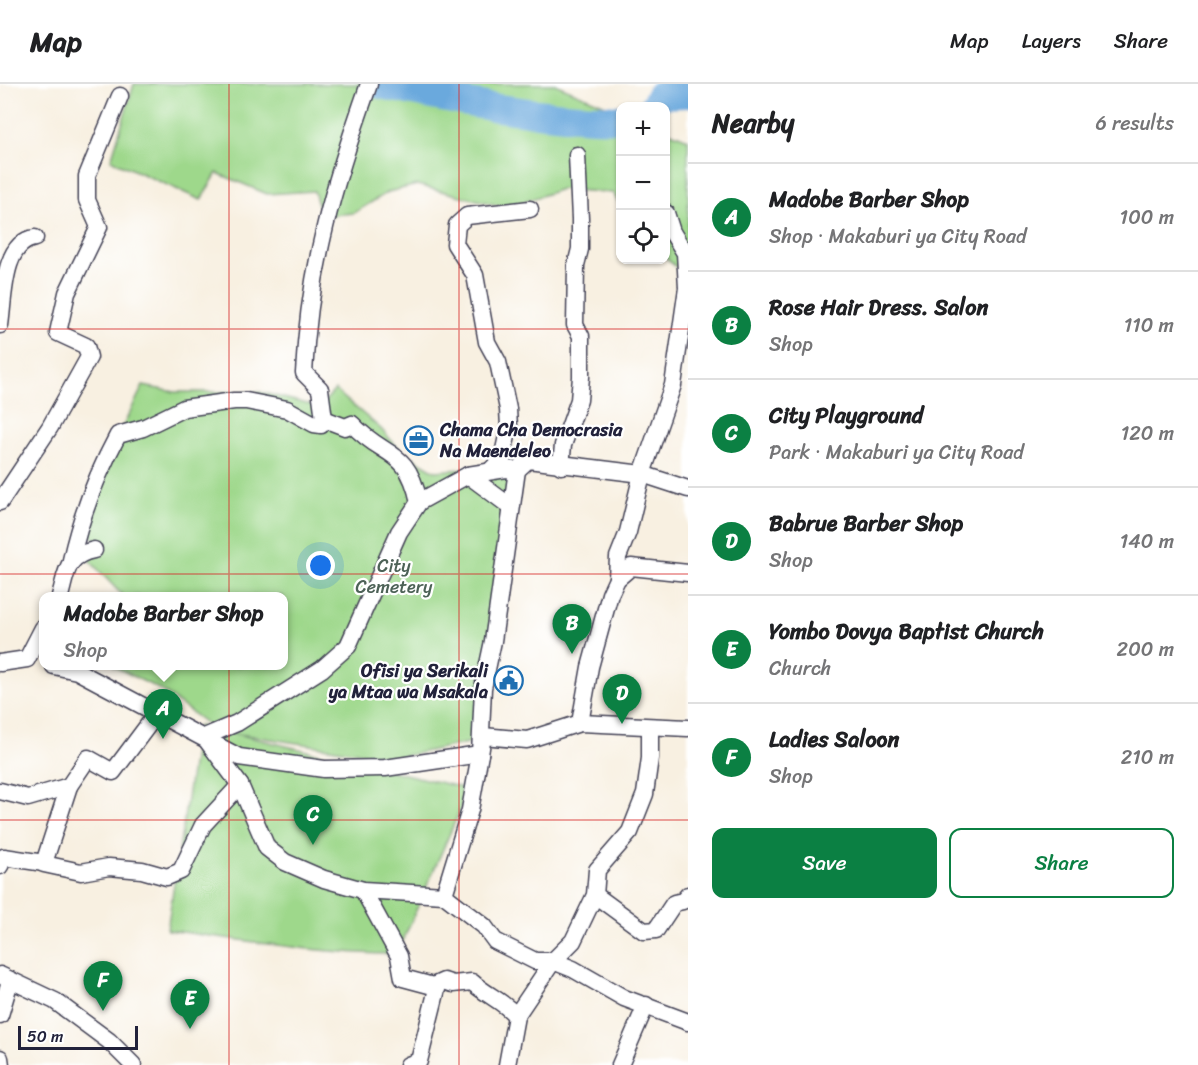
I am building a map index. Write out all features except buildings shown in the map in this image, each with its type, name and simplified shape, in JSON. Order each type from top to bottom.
[{"type":"street","points":[[61,592],[79,526],[100,470],[118,435],[143,428],[184,408],[234,401],[287,409],[314,424],[321,425],[324,419],[320,389],[304,373],[307,314],[316,260],[338,171],[369,84]]},
{"type":"street","points":[[0,502],[50,427],[88,357],[86,346],[58,333],[67,293],[99,227],[87,200],[87,176],[120,96]]},
{"type":"street","points":[[561,466],[563,445],[579,400],[581,377],[581,336],[575,325],[576,265],[580,249],[578,156]]},
{"type":"street","points":[[490,471],[502,459],[509,427],[508,409],[498,362],[487,342],[475,275],[455,244],[457,225],[467,216],[490,211],[530,209]]},
{"type":"street","points":[[580,723],[590,667],[617,579],[618,556],[628,532],[642,474],[673,385],[687,288],[685,253],[670,226]]},
{"type":"street","points":[[0,325],[3,284],[12,260],[21,243],[26,239],[35,238]]},
{"type":"street","points":[[324,419],[345,427],[352,424],[373,442],[395,455],[414,480],[419,502]]},
{"type":"street","points":[[480,754],[483,688],[493,641],[517,470],[528,460],[541,460],[561,466],[642,474],[688,489]]},
{"type":"street","points":[[204,736],[237,723],[322,669],[348,646],[399,532],[419,502],[468,475],[517,470]]},
{"type":"street","points":[[468,475],[511,507]]},
{"type":"street","points":[[71,560],[77,554],[94,550]]},
{"type":"street","points":[[617,579],[630,567],[688,573]]},
{"type":"street","points":[[0,663],[35,661],[39,644]]},
{"type":"street","points":[[72,670],[204,736],[239,757],[324,769],[385,768],[480,754]]},
{"type":"street","points":[[44,864],[69,786],[88,758],[113,772],[158,712]]},
{"type":"street","points":[[444,895],[470,810],[483,736],[527,740],[580,723],[688,728]]},
{"type":"street","points":[[507,1065],[516,1016],[553,961],[573,941],[595,895],[597,870],[630,832],[645,794],[650,758],[650,727]]},
{"type":"street","points":[[204,736],[240,785],[267,848],[285,862],[324,879],[363,890],[444,895],[484,926],[495,941],[535,961],[553,961],[573,969],[624,998],[688,1022]]},
{"type":"street","points":[[0,866],[4,857],[81,873],[109,867],[142,870],[167,877],[182,871],[203,825],[240,785]]},
{"type":"street","points":[[0,791],[28,798],[69,786]]},
{"type":"street","points":[[363,890],[399,956],[403,978],[438,986]]},
{"type":"street","points":[[595,895],[644,931],[656,930],[674,903],[688,895]]},
{"type":"street","points":[[0,1015],[5,978],[55,1001],[110,1041],[133,1065]]},
{"type":"street","points":[[408,1065],[419,1060],[438,986],[444,981],[453,984],[472,982],[489,998],[508,1006],[516,1016]]},
{"type":"street","points":[[621,1065],[646,1005]]},
{"type":"street","points":[[0,1058],[1,1065]]},
{"type":"green space","points":[[134,84],[555,84],[616,109],[616,198],[613,193],[561,189],[518,204],[501,206],[417,185],[388,192],[354,213],[321,216],[314,191],[267,194],[217,173],[201,200],[111,160]]},
{"type":"green space","points":[[670,132],[688,139],[688,278],[670,262]]},
{"type":"green space","name":"City Cemetery","points":[[143,386],[175,392],[260,392],[319,407],[335,390],[381,429],[401,451],[435,471],[524,465],[474,736],[468,743],[394,758],[232,733],[464,788],[461,808],[397,954],[310,949],[167,930],[198,726],[215,730],[161,690],[121,670],[288,670],[288,592],[119,592],[88,559],[96,539],[84,534],[108,456]]},
{"type":"waterway","points":[[377,84],[498,108],[616,119]]},
{"type":"waterway","points":[[656,102],[660,95],[688,94]]},
{"type":"place","name":"Chama Cha Democrasia Na Maendeleo","points":[[419,440]]},
{"type":"place","name":"Rose Hair Dress. Salon","points":[[572,654]]},
{"type":"place","name":"Ofisi ya Serikali ya Mtaa wa Msakala","points":[[509,681]]},
{"type":"place","name":"Babrue Barber Shop","points":[[622,724]]},
{"type":"place","name":"Madobe Barber Shop","points":[[163,739]]},
{"type":"place","name":"City Playground","points":[[313,845]]},
{"type":"place","name":"Ladies Saloon","points":[[103,1011]]},
{"type":"place","name":"Yombo Dovya Baptist Church","points":[[190,1029]]}]
